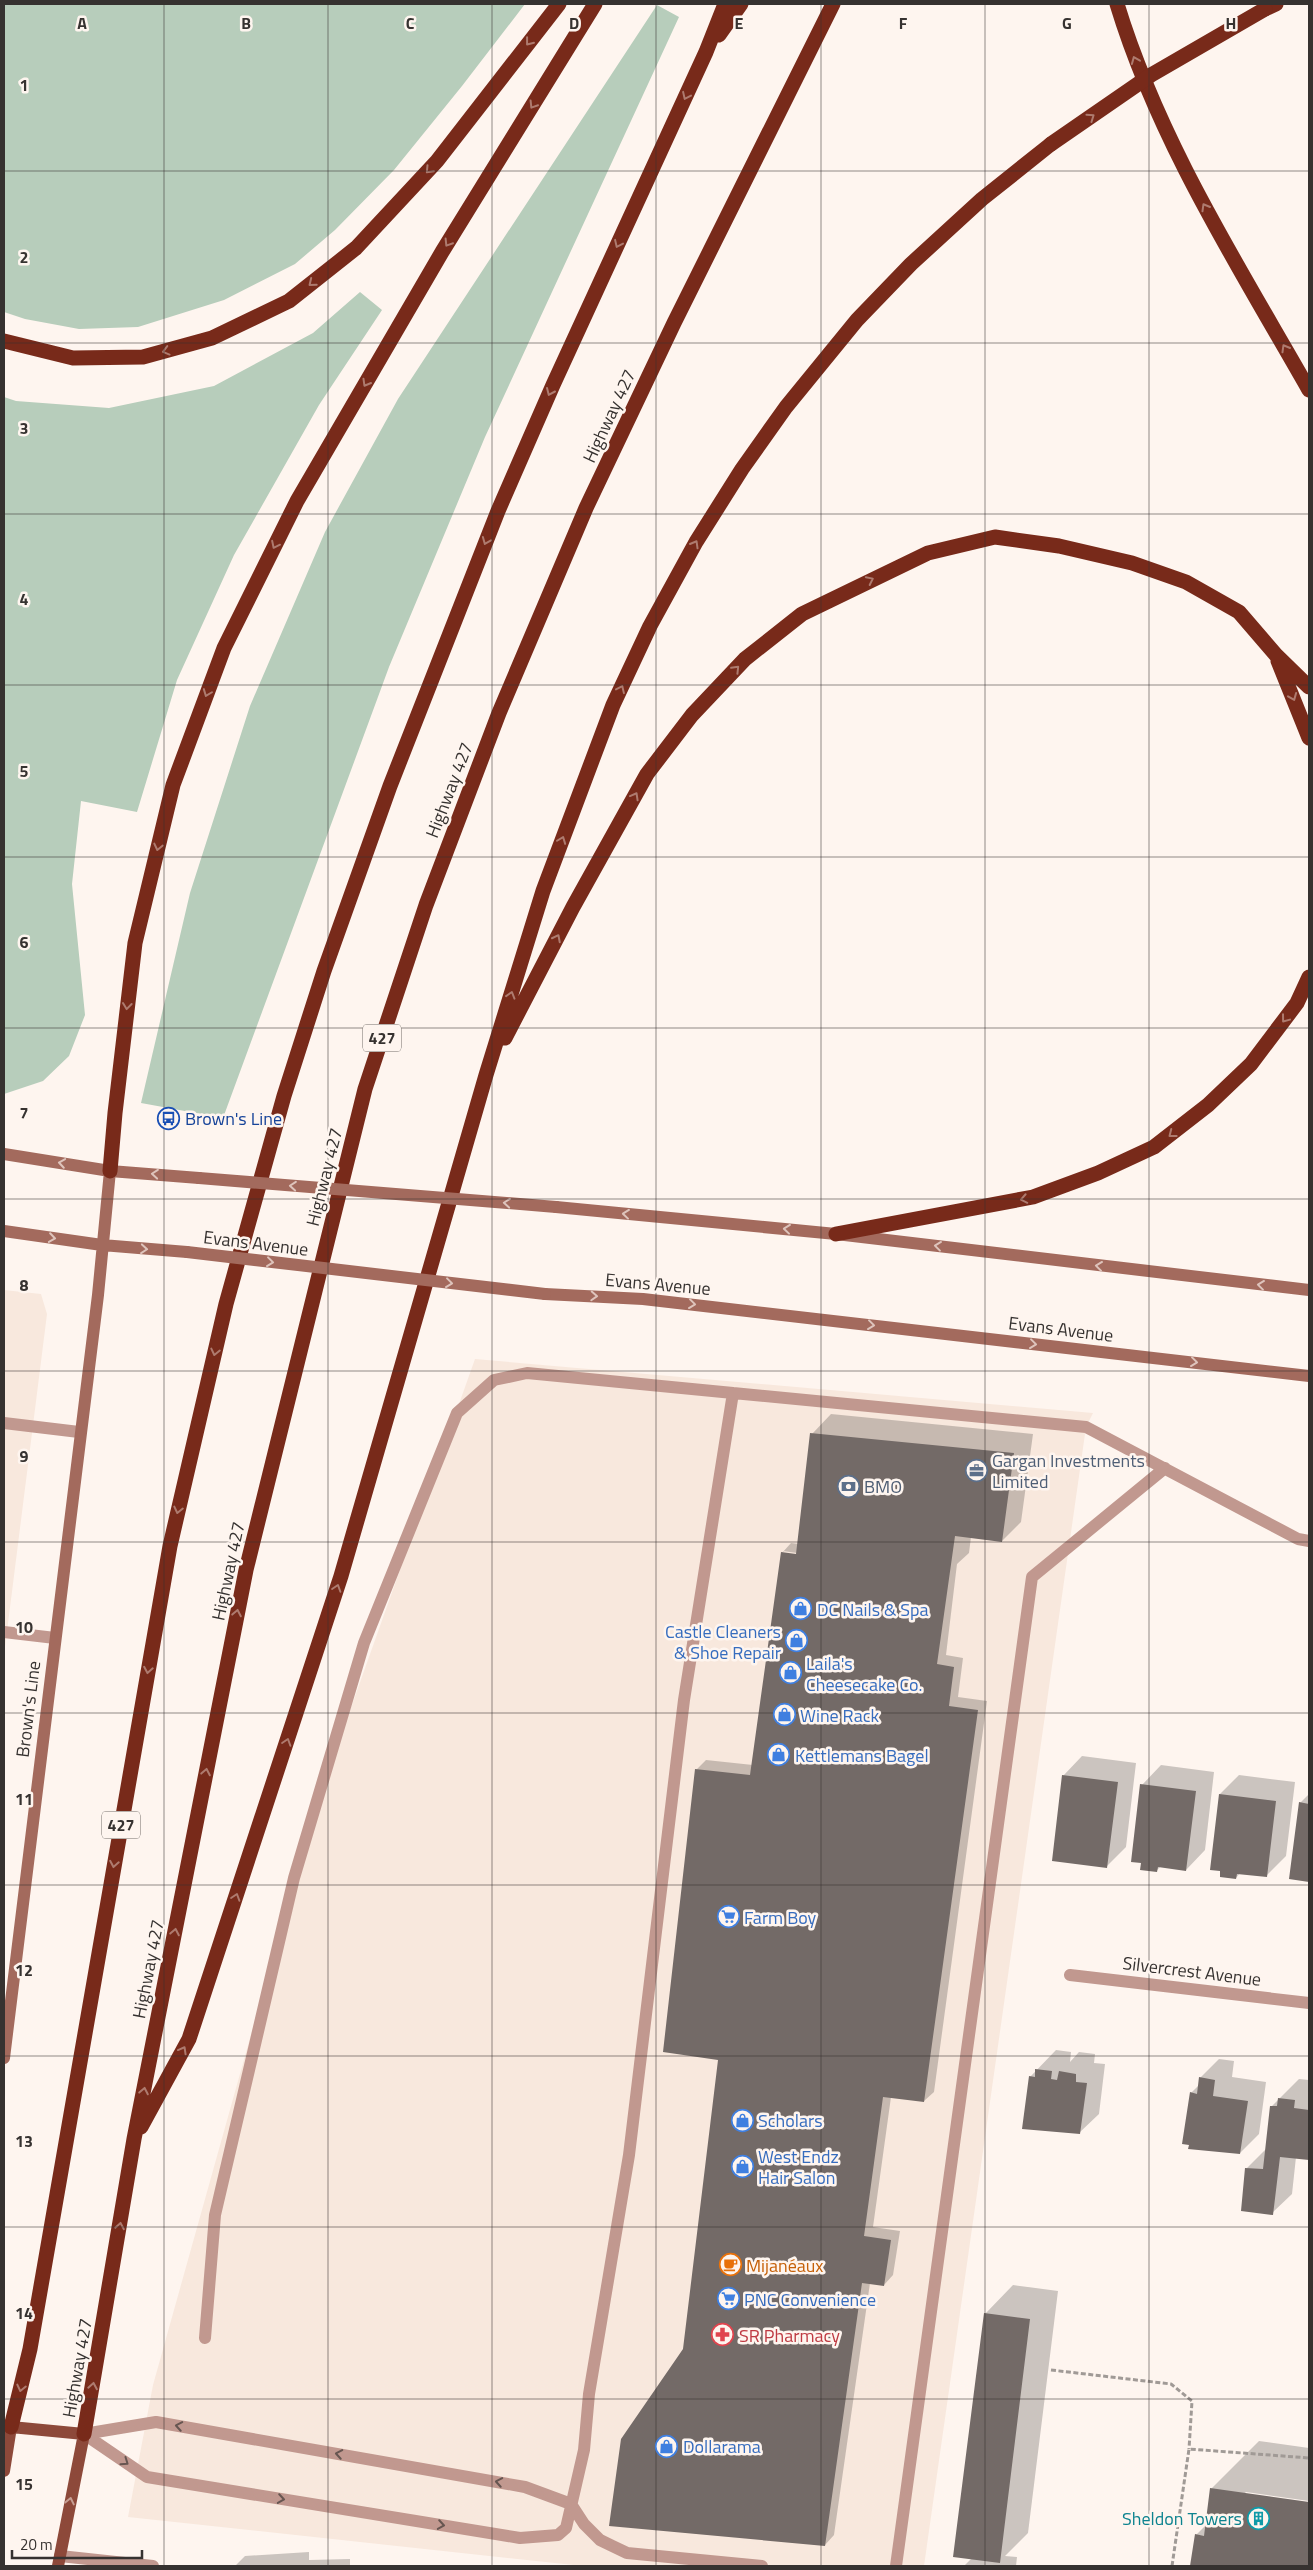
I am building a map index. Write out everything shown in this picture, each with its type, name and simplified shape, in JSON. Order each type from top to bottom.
[{"type":"highway","points":[[4,341],[73,358],[143,357],[212,338],[289,301],[356,248],[437,161],[559,4]]},
{"type":"highway","points":[[110,1170],[135,944],[172,785],[224,648],[297,501],[442,252],[595,4]]},
{"type":"highway","name":"427","points":[[8,2426],[30,2349],[170,1546],[226,1304],[284,1096],[324,971],[390,786],[498,511],[706,52],[725,4]]},
{"type":"highway","points":[[706,52],[742,4]]},
{"type":"highway","name":"Highway 427","points":[[84,2434],[134,2139],[246,1570],[365,1090],[426,905],[499,713],[586,508],[674,323],[834,4]]},
{"type":"highway","points":[[1117,4],[1150,98],[1193,185],[1309,390]]},
{"type":"highway","points":[[134,2139],[190,2039],[341,1576],[486,1074],[543,891],[613,705],[650,626],[696,542],[742,469],[786,408],[857,320],[911,264],[982,199],[1051,144],[1151,75],[1271,6]]},
{"type":"highway","points":[[486,1074],[573,907],[647,774],[692,715],[745,659],[802,614],[928,553],[995,537],[1058,546],[1132,562],[1186,582],[1239,612],[1276,655],[1309,687]]},
{"type":"highway","points":[[1276,655],[1309,738]]},
{"type":"highway","points":[[836,1234],[1033,1197],[1098,1173],[1154,1147],[1208,1105],[1251,1064],[1297,1003],[1309,976]]},
{"type":"main road","points":[[4,1154],[110,1170],[556,1207],[836,1234],[1309,1290]]},
{"type":"main road","name":"Brown's Line","points":[[4,2058],[98,1295],[110,1170]]},
{"type":"main road","name":"Evans Avenue","points":[[4,1231],[102,1245],[187,1252],[545,1294],[653,1300],[1309,1376]]},
{"type":"main road","points":[[4,2471],[8,2426],[84,2434],[59,2561]]},
{"type":"street","points":[[205,2338],[215,2215],[294,1878],[364,1643],[457,1413],[494,1380],[527,1373],[1086,1427],[1298,1539],[1309,1541]]},
{"type":"street","points":[[84,2434],[146,2476],[520,2538],[558,2535],[566,2528],[584,2450],[589,2394],[629,2155],[684,1700],[733,1393]]},
{"type":"street","points":[[4,1423],[80,1432]]},
{"type":"street","points":[[896,2566],[1032,1577],[1165,1468]]},
{"type":"street","points":[[4,1632],[55,1638]]},
{"type":"street","name":"Silvercrest Avenue","points":[[1070,1975],[1309,2003]]},
{"type":"street","points":[[84,2434],[156,2422],[525,2487],[571,2504],[584,2524],[600,2540],[627,2553],[762,2566]]},
{"type":"street","points":[[59,2561],[153,2566]]},
{"type":"path","points":[[1051,2370],[1170,2384],[1192,2401],[1189,2449],[1172,2566]]},
{"type":"path","points":[[1189,2449],[1309,2458]]},
{"type":"shaded area","points":[[4,1290],[41,1294],[47,1314],[4,1655]]},
{"type":"shaded area","points":[[475,1359],[1093,1413],[1086,1427],[924,2566],[583,2566],[128,2517],[153,2385],[311,1820]]},
{"type":"green space","points":[[4,4],[525,4],[394,170],[335,230],[295,264],[224,300],[138,327],[79,329],[25,319],[4,312]]},
{"type":"green space","points":[[657,5],[679,17],[485,437],[389,667],[223,1118],[141,1103],[190,893],[250,706],[325,532],[398,399]]},
{"type":"green space","points":[[360,292],[382,310],[319,405],[234,555],[177,680],[137,812],[81,801],[72,884],[85,1015],[69,1056],[43,1081],[4,1094],[4,397],[16,401],[109,408],[214,386],[313,333]]},
{"type":"building","points":[[810,1433],[1014,1453],[1002,1542],[955,1536],[937,1664],[954,1667],[949,1706],[978,1710],[924,2102],[883,2097],[864,2236],[891,2240],[884,2286],[862,2283],[825,2546],[609,2526],[621,2439],[683,2349],[718,2060],[663,2052],[695,1769],[750,1775],[781,1552],[796,1554]]},
{"type":"building","points":[[1062,1775],[1118,1782],[1107,1868],[1052,1861]]},
{"type":"building","points":[[1140,1784],[1196,1791],[1186,1871],[1158,1867],[1157,1872],[1140,1870],[1141,1863],[1131,1862]]},
{"type":"building","points":[[1219,1794],[1276,1801],[1267,1877],[1237,1874],[1236,1879],[1220,1877],[1220,1871],[1210,1870]]},
{"type":"building","points":[[1299,1802],[1309,1804],[1309,1882],[1289,1879]]},
{"type":"building","points":[[1035,2069],[1052,2071],[1051,2079],[1057,2080],[1059,2071],[1076,2074],[1076,2082],[1087,2083],[1080,2134],[1022,2129],[1029,2076],[1035,2077]]},
{"type":"building","points":[[1199,2077],[1215,2080],[1213,2096],[1248,2101],[1240,2154],[1188,2149],[1189,2145],[1182,2144],[1190,2092],[1197,2094]]},
{"type":"building","points":[[1278,2098],[1295,2100],[1294,2108],[1309,2110],[1309,2160],[1280,2157],[1273,2215],[1241,2211],[1245,2168],[1263,2169],[1270,2106],[1277,2106]]},
{"type":"building","points":[[984,2313],[1030,2319],[1000,2563],[953,2557]]},
{"type":"building","name":"Sheldon Towers","points":[[1210,2488],[1309,2502],[1309,2566],[1190,2566],[1195,2534],[1204,2536]]},
{"type":"place","name":"Brown's Line","points":[[169,1118]]},
{"type":"place","name":"Gargan Investments Limited","points":[[976,1470]]},
{"type":"place","name":"BMO","points":[[848,1486]]},
{"type":"place","name":"DC Nails & Spa","points":[[801,1609]]},
{"type":"place","name":"Castle Cleaners & Shoe Repair","points":[[797,1641]]},
{"type":"place","name":"Laila's Cheesecake Co.","points":[[790,1673]]},
{"type":"place","name":"Wine Rack","points":[[784,1715]]},
{"type":"place","name":"Kettlemans Bagel","points":[[779,1755]]},
{"type":"place","name":"Farm Boy","points":[[728,1917]]},
{"type":"place","name":"Scholars","points":[[742,2120]]},
{"type":"place","name":"West Endz Hair Salon","points":[[742,2166]]},
{"type":"place","name":"Mijanéaux","points":[[730,2265]]},
{"type":"place","name":"PNC Convenience","points":[[728,2299]]},
{"type":"place","name":"SR Pharmacy","points":[[723,2335]]},
{"type":"place","name":"Dollarama","points":[[667,2446]]},
{"type":"place","name":"Sheldon Towers","points":[[1258,2518]]}]
